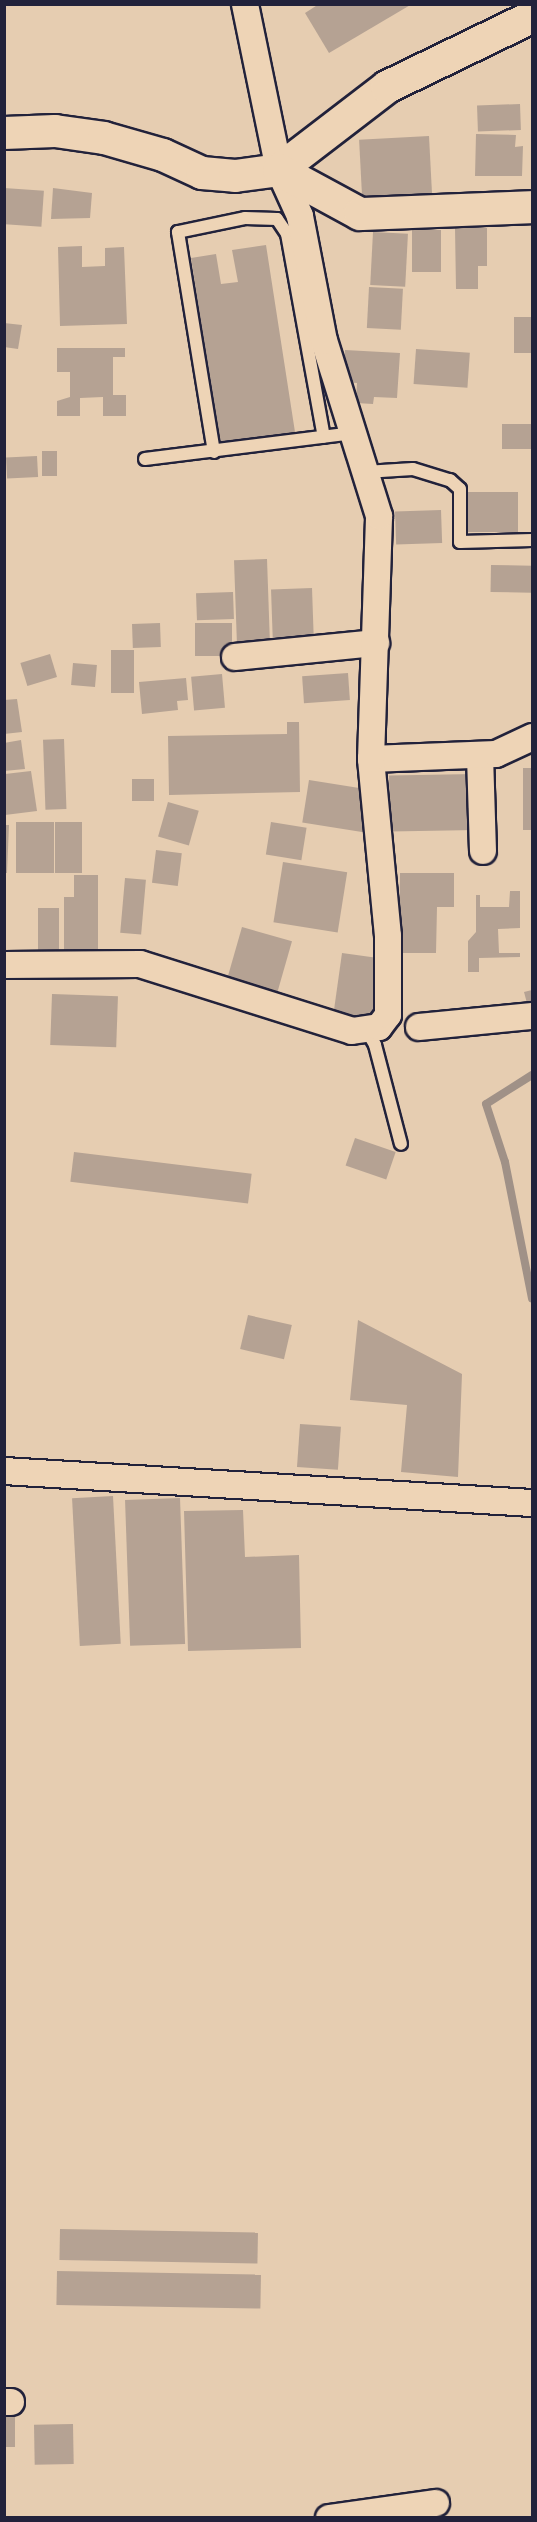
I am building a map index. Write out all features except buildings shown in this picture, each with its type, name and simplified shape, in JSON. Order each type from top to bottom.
[{"type":"street","points":[[4,965],[140,964],[264,1001],[337,1028],[367,1031],[379,1027],[388,1015],[390,1000],[371,759],[379,516],[324,341],[300,216],[279,170],[245,4]]},
{"type":"street","points":[[4,133],[55,131],[104,138],[164,155],[202,173],[236,176],[279,170],[387,87],[532,17]]},
{"type":"street","points":[[279,170],[360,214],[532,207]]},
{"type":"street","points":[[236,657],[376,643]]},
{"type":"street","points":[[371,759],[480,756],[511,750],[532,737]]},
{"type":"street","points":[[480,756],[483,851]]},
{"type":"street","points":[[419,1027],[532,1016]]},
{"type":"street","points":[[4,1471],[532,1503]]},
{"type":"street","points":[[329,2517],[436,2503]]},
{"type":"lane","points":[[214,452],[178,232],[244,218],[277,219],[287,234],[324,437]]},
{"type":"lane","points":[[145,459],[353,433]]},
{"type":"lane","points":[[365,472],[413,469],[450,480],[460,489],[460,542],[532,540]]},
{"type":"lane","points":[[367,1031],[375,1045],[401,1144]]},
{"type":"waterway","points":[[532,1075],[486,1104],[505,1162],[532,1298]]}]
